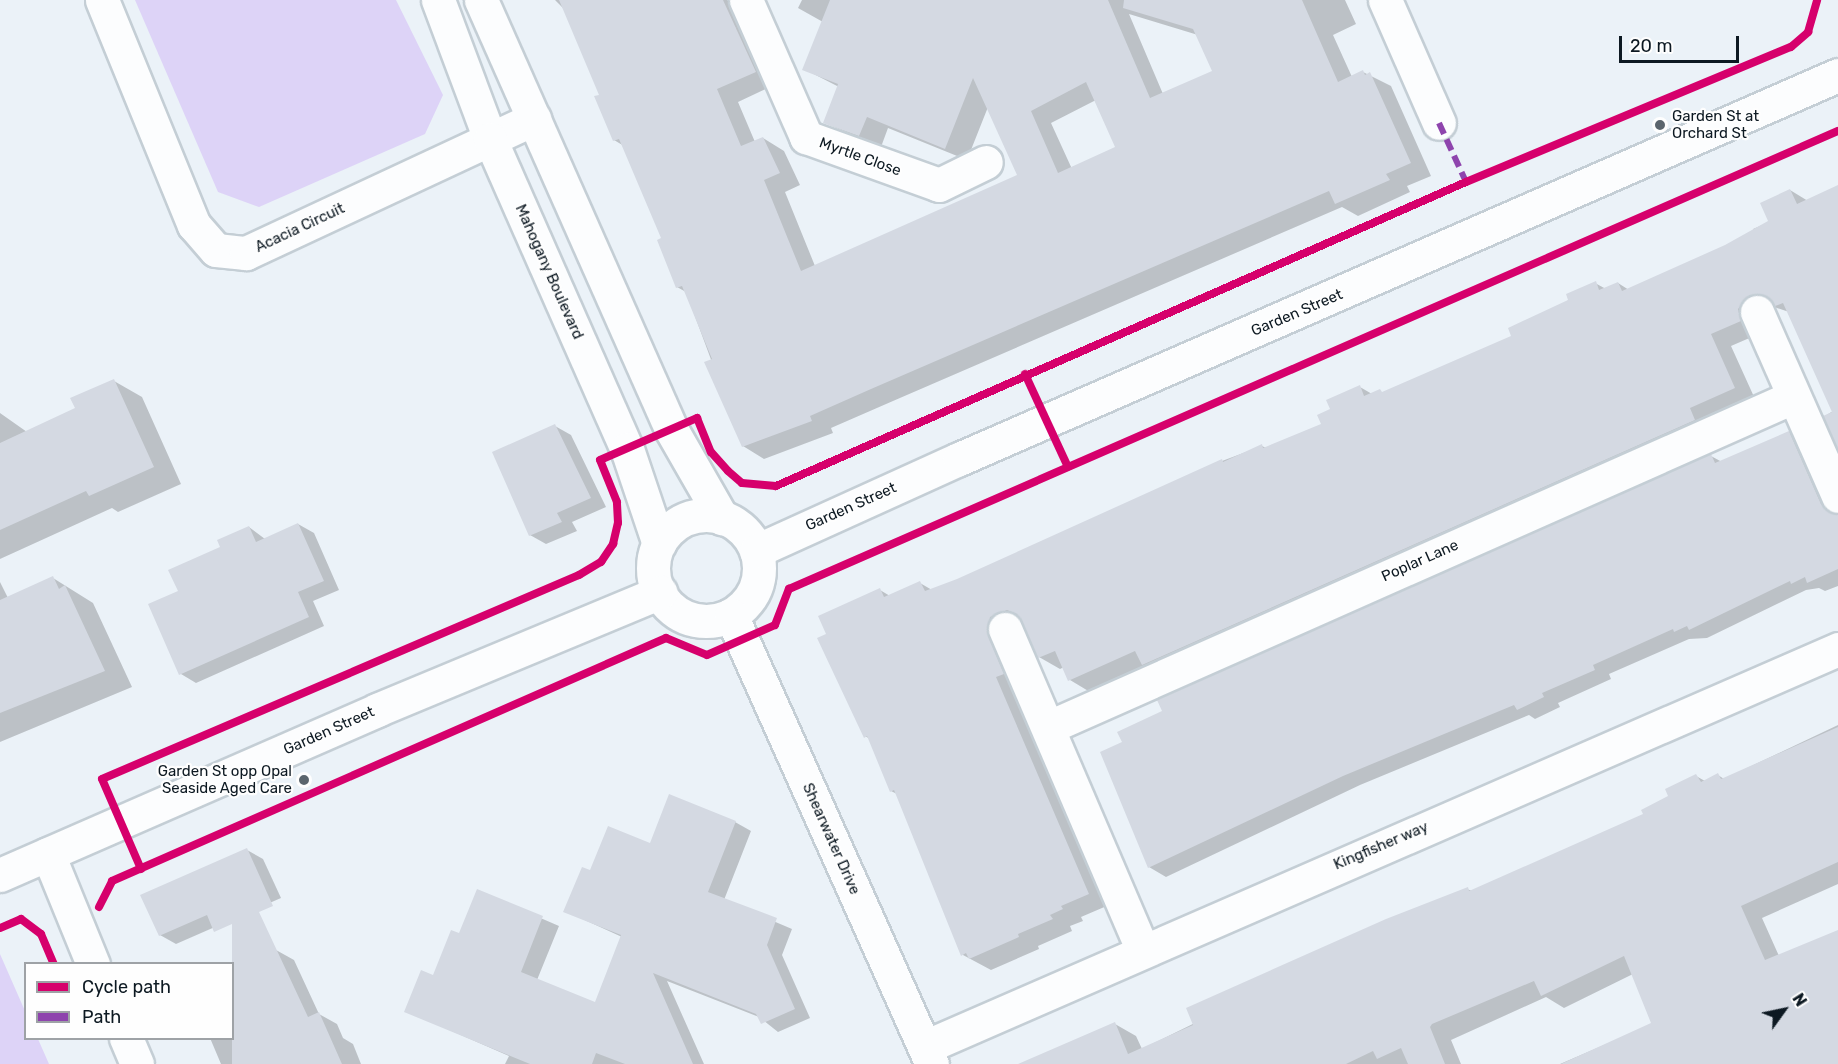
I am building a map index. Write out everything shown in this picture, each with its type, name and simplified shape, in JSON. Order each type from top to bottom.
[{"type":"street","name":"Acacia Circuit","points":[[102,0],[194,225],[216,250],[246,253],[534,119]]},
{"type":"street","name":"Mahogany Boulevard","points":[[438,0],[490,139],[627,449],[659,544]]},
{"type":"street","points":[[482,0],[671,429],[722,518],[743,531],[756,551],[757,584],[749,599],[731,615],[706,621],[690,618],[669,605],[660,592],[654,568],[659,544],[669,531],[690,518],[722,518]]},
{"type":"street","name":"Myrtle Close","points":[[746,0],[806,137],[939,185],[986,162]]},
{"type":"street","points":[[1385,0],[1439,123]]},
{"type":"street","name":"Garden Street","points":[[756,551],[959,459],[1838,75]]},
{"type":"street","points":[[1757,312],[1838,496]]},
{"type":"street","name":"Poplar Lane","points":[[1049,727],[1793,397]]},
{"type":"street","name":"Garden Street","points":[[0,875],[377,710],[660,592]]},
{"type":"street","name":"Shearwater Drive","points":[[731,615],[928,1055]]},
{"type":"street","points":[[1005,629],[1049,727],[1142,949]]},
{"type":"street","name":"Kingfisher way","points":[[928,1055],[1142,949],[1838,649]]},
{"type":"street","points":[[48,854],[93,962]]},
{"type":"street","points":[[127,1040],[137,1064]]},
{"type":"shaded area","points":[[135,0],[396,0],[443,95],[425,134],[259,207],[218,192]]},
{"type":"shaded area","points":[[0,954],[24,1009],[24,1040],[38,1040],[49,1064],[0,1064]]},
{"type":"building","points":[[559,0],[723,0],[756,72],[717,89],[741,146],[763,137],[780,173],[764,180],[801,271],[1017,175],[973,78],[945,149],[867,117],[859,136],[823,123],[838,84],[802,70],[830,0],[1108,0],[1150,98],[1212,71],[1193,29],[1123,8],[1124,0],[1302,0],[1338,82],[1363,70],[1365,75],[1370,72],[1411,163],[1386,174],[1390,180],[1335,204],[1329,191],[810,416],[812,421],[742,447],[704,362],[712,359],[682,286],[676,288],[657,240],[661,238],[619,139],[613,141],[594,96],[599,95]],"holes":[[[1086,82],[1115,147],[1058,173],[1031,111]]]},
{"type":"building","points":[[1838,185],[1838,449],[1823,416],[1832,412],[1783,303],[1775,306],[1768,297],[1750,295],[1738,309],[1741,321],[1711,334],[1735,388],[1690,408],[1695,420],[1142,665],[1135,651],[1068,681],[1055,651],[1038,658],[1017,614],[1007,610],[990,617],[988,636],[1004,674],[996,677],[1089,894],[1061,906],[1063,909],[1050,915],[1053,919],[1018,934],[1019,937],[969,959],[966,953],[961,956],[894,790],[890,792],[867,736],[864,738],[817,638],[826,634],[818,616],[880,588],[884,597],[920,581],[925,591],[957,579],[1222,459],[1223,462],[1262,444],[1263,448],[1321,424],[1317,415],[1330,409],[1326,400],[1360,385],[1364,396],[1380,389],[1382,392],[1511,336],[1508,328],[1568,300],[1566,294],[1596,281],[1599,290],[1618,282],[1622,291],[1725,245],[1768,221],[1760,203],[1790,189],[1797,204]]},
{"type":"building","points":[[114,379],[154,467],[89,496],[86,491],[0,530],[0,443],[75,408],[70,398]]},
{"type":"building","points":[[555,424],[591,498],[557,513],[562,522],[529,536],[492,452]]},
{"type":"building","points":[[1789,431],[1821,504],[1827,511],[1838,514],[1838,569],[1807,583],[1805,577],[1791,584],[1790,581],[1689,630],[1687,626],[1674,632],[1673,629],[1593,665],[1595,670],[1542,693],[1544,697],[1517,710],[1514,705],[1343,776],[1148,868],[1100,752],[1122,742],[1117,732],[1162,711],[1157,700],[1711,454],[1715,463]]},
{"type":"building","points":[[298,523],[324,581],[298,592],[309,617],[179,675],[148,604],[178,591],[168,570],[220,547],[217,540],[249,526],[256,542]]},
{"type":"building","points":[[53,576],[59,589],[65,585],[105,671],[0,713],[0,600]]},
{"type":"building","points":[[1838,727],[1838,862],[1741,906],[1765,960],[1838,930],[1838,1064],[1561,1064],[1651,1023],[1624,956],[1541,996],[1534,981],[1432,1024],[1430,1027],[1445,1064],[1408,1064],[1401,1048],[1377,1059],[1373,1051],[1346,1064],[1018,1064],[1115,1022],[1128,1054],[1193,1025],[1186,1008],[1386,919],[1468,887],[1469,891],[1643,814],[1641,810],[1668,796],[1665,789],[1696,774],[1701,782],[1718,773],[1721,779]]},
{"type":"building","points":[[669,794],[736,821],[708,892],[777,918],[767,945],[795,1009],[761,1024],[756,1014],[653,973],[693,1064],[625,1064],[596,1053],[592,1064],[530,1064],[404,1012],[421,970],[433,975],[451,930],[459,933],[477,889],[543,916],[521,972],[595,1002],[621,935],[563,912],[582,867],[590,870],[608,826],[650,843]]},
{"type":"building","points":[[247,848],[273,906],[259,912],[308,1017],[319,1012],[342,1064],[232,1064],[234,962],[232,962],[232,924],[214,932],[207,915],[159,936],[140,895]]},
{"type":"marked path","points":[[1439,123],[1466,182]]},
{"type":"cycle path","points":[[141,869],[102,779],[579,575],[601,562],[613,544],[618,523],[617,502],[600,460],[697,418],[711,452],[728,471],[742,483],[776,486],[1466,182],[1791,47],[1808,32],[1817,0]]},
{"type":"cycle path","points":[[99,907],[112,881],[666,638],[707,655],[775,625],[789,589],[1838,131]]},
{"type":"cycle path","points":[[1025,374],[1068,467]]},
{"type":"cycle path","points":[[0,928],[21,919],[41,934],[53,962]]},
{"type":"place","name":"Garden St at Orchard St","points":[[1660,125]]},
{"type":"place","name":"Garden St opp Opal Seaside Aged Care","points":[[304,780]]}]
